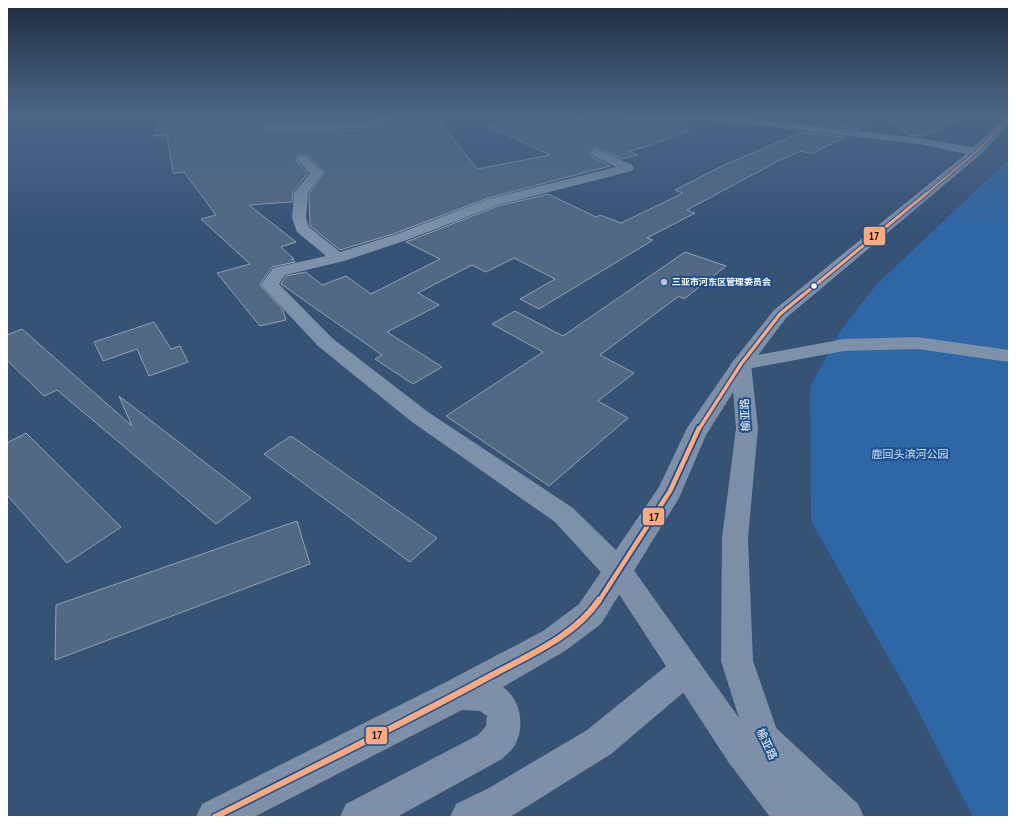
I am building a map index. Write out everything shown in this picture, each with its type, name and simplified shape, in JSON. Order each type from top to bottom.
[{"type":"highway","points":[[215,817],[460,693],[554,641],[590,614],[670,491],[695,434],[741,364],[780,314],[974,153]]},
{"type":"highway","points":[[468,817],[502,801],[599,742],[686,670]]},
{"type":"highway","points":[[359,817],[490,748],[502,734],[504,716],[500,705],[486,695],[460,693]]},
{"type":"highway","points":[[763,738],[845,817]]},
{"type":"main road","name":"榆亚路","points":[[741,364],[746,428],[735,538],[736,661],[763,738],[805,817]]},
{"type":"main road","points":[[618,571],[741,751],[794,817]]},
{"type":"street","points":[[598,153],[628,168],[493,202],[402,237],[338,258],[279,271],[270,285],[325,342],[420,417],[564,515],[618,571]]},
{"type":"street","points":[[303,160],[317,173],[301,193],[299,218],[302,229],[338,258]]},
{"type":"street","points":[[741,364],[844,345],[910,343],[1009,356]]},
{"type":"green space","name":"鹿回头滨河公园","points":[[1009,159],[1009,817],[973,817],[912,699],[811,521],[810,387],[841,330],[876,285]]},
{"type":"building","points":[[170,153],[465,153],[477,169],[550,155],[547,153],[591,153],[592,157],[610,166],[488,198],[396,233],[340,250],[310,226],[309,194],[324,173],[308,156],[299,156],[296,161],[308,173],[293,192],[292,202],[249,205],[296,242],[281,247],[294,259],[292,259],[295,262],[272,267],[260,285],[283,310],[286,320],[260,326],[217,273],[250,264],[201,219],[216,215],[184,172],[173,173]]},
{"type":"building","points":[[610,153],[635,153],[638,155],[622,159]]},
{"type":"building","points":[[752,153],[795,153],[778,161],[687,210],[695,213],[647,238],[653,240],[539,309],[520,299],[555,279],[514,258],[486,272],[472,265],[418,293],[439,305],[387,332],[442,367],[413,384],[375,359],[382,355],[281,284],[286,276],[306,272],[322,285],[346,276],[371,294],[440,259],[406,242],[498,206],[548,194],[596,217],[600,215],[621,223],[683,193],[675,190],[722,166]]},
{"type":"building","points":[[685,252],[726,266],[684,299],[679,296],[600,355],[634,373],[598,401],[628,418],[549,486],[446,416],[543,352],[492,324],[515,311],[563,336]]},
{"type":"building","points":[[154,322],[171,349],[180,346],[188,362],[149,376],[137,349],[103,361],[94,342]]},
{"type":"building","points":[[22,329],[132,426],[119,396],[251,498],[216,524],[57,390],[44,396],[7,360],[7,335]]},
{"type":"building","points":[[26,433],[121,527],[67,563],[7,495],[7,443]]},
{"type":"building","points":[[291,436],[437,538],[410,562],[264,454]]},
{"type":"building","points":[[297,521],[310,564],[55,660],[56,605]]},
{"type":"transit line","name":"17","points":[[215,817],[460,693],[554,641],[590,614],[670,491],[695,434],[741,364],[780,314],[974,153]]},
{"type":"place","name":"三亚市河东区管理委员会","points":[[664,282]]}]
